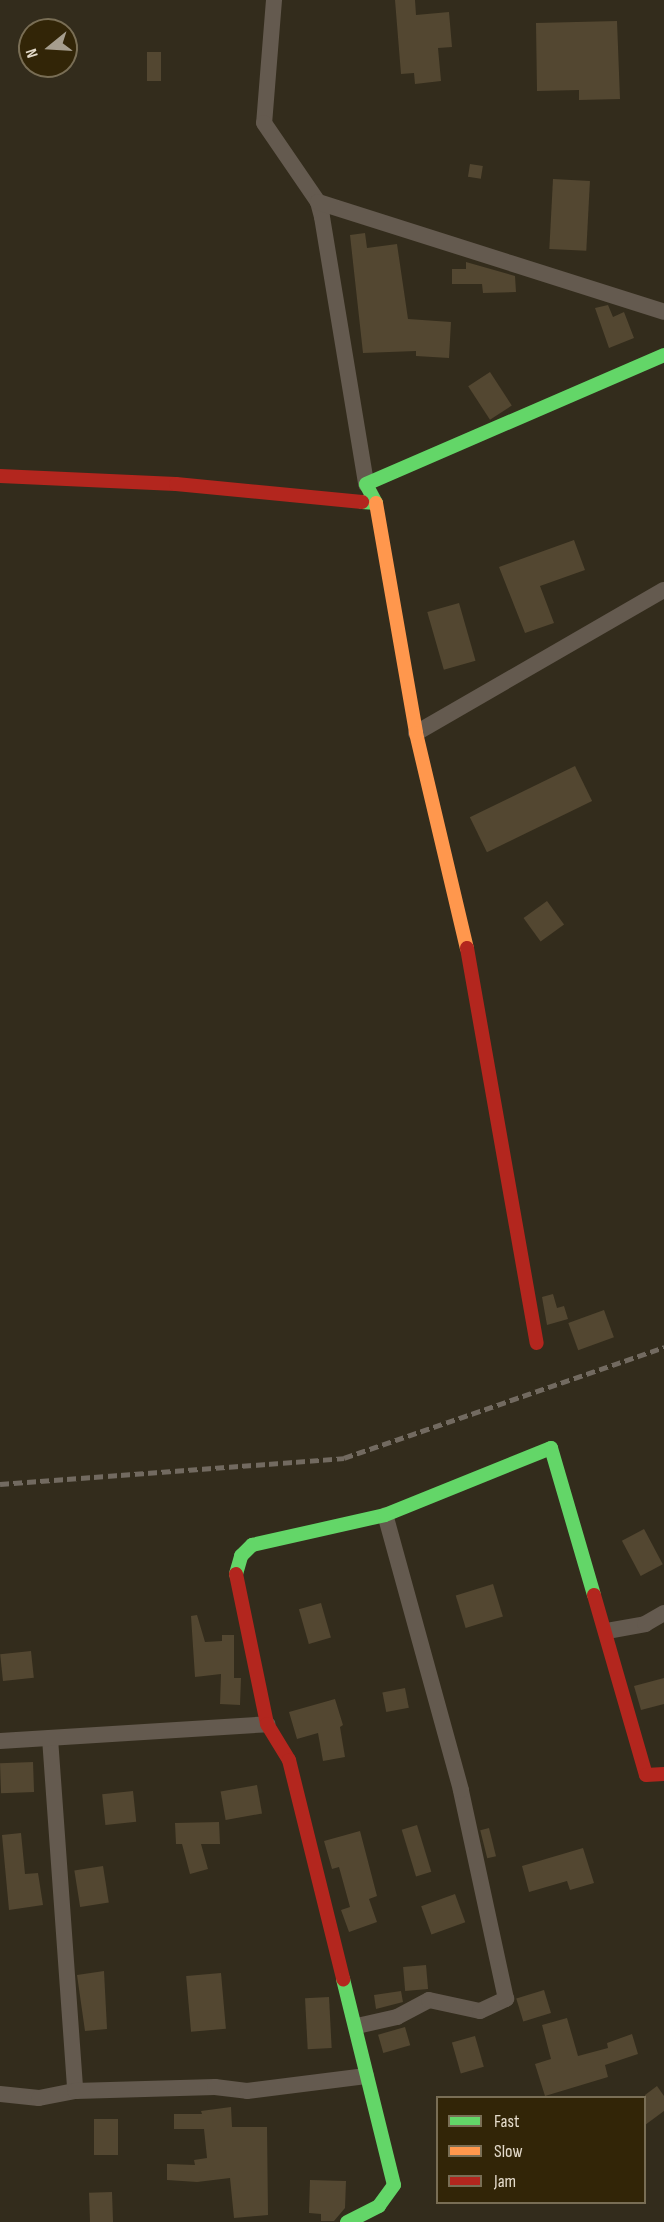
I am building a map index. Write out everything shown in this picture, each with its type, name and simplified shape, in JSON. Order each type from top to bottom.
[{"type":"street","points":[[274,0],[264,123],[318,202],[366,484],[376,503],[416,733],[464,929],[479,1030],[537,1343]]},
{"type":"street","points":[[318,202],[664,312]]},
{"type":"street","points":[[366,484],[664,355]]},
{"type":"street","points":[[0,476],[176,484],[376,503]]},
{"type":"street","points":[[416,733],[664,590]]},
{"type":"street","points":[[347,2222],[379,2206],[394,2185],[366,2076],[357,2026],[302,1823],[289,1760],[267,1724],[236,1575],[241,1556],[252,1545],[270,1538],[385,1515],[551,1448],[607,1631],[626,1717],[646,1775],[664,1774]]},
{"type":"street","points":[[357,2026],[397,2017],[429,2000],[480,2011],[506,2000],[461,1790],[385,1515]]},
{"type":"street","points":[[607,1631],[645,1624],[664,1613]]},
{"type":"street","points":[[0,1741],[267,1724]]},
{"type":"street","points":[[50,1738],[75,2091]]},
{"type":"street","points":[[0,2094],[39,2098],[75,2091],[215,2087],[247,2091],[366,2076]]},
{"type":"building","points":[[395,0],[415,0],[416,15],[449,12],[452,47],[438,48],[441,81],[415,84],[414,73],[401,74]]},
{"type":"building","points":[[617,21],[620,99],[579,100],[579,90],[537,91],[536,23]]},
{"type":"building","points":[[147,52],[161,52],[161,81],[147,81]]},
{"type":"building","points":[[470,164],[483,166],[481,179],[468,177]]},
{"type":"building","points":[[553,179],[590,181],[586,251],[549,249]]},
{"type":"building","points":[[365,233],[367,248],[397,244],[408,319],[451,322],[449,358],[416,356],[416,351],[363,353],[350,235]]},
{"type":"building","points":[[466,262],[515,276],[516,292],[483,293],[482,284],[452,284],[452,269],[466,269]]},
{"type":"building","points":[[608,305],[613,317],[624,312],[634,338],[609,348],[595,308]]},
{"type":"building","points":[[490,372],[512,406],[490,420],[468,386]]},
{"type":"building","points":[[574,540],[585,570],[540,586],[554,623],[525,633],[499,567]]},
{"type":"building","points":[[459,603],[476,661],[444,670],[427,612]]},
{"type":"building","points":[[575,766],[592,801],[487,852],[470,817]]},
{"type":"building","points":[[547,901],[564,924],[541,942],[524,918]]},
{"type":"building","points":[[553,1294],[557,1308],[564,1306],[568,1319],[547,1325],[542,1297]]},
{"type":"building","points":[[604,1310],[614,1337],[578,1350],[568,1323]]},
{"type":"building","points":[[644,1529],[663,1564],[641,1576],[622,1541]]},
{"type":"building","points":[[493,1584],[503,1617],[466,1628],[456,1595]]},
{"type":"building","points":[[321,1603],[331,1638],[309,1644],[299,1609]]},
{"type":"building","points":[[197,1615],[205,1642],[222,1641],[222,1635],[234,1635],[234,1678],[241,1678],[240,1705],[220,1704],[221,1674],[195,1677],[191,1616]]},
{"type":"building","points":[[31,1651],[34,1678],[3,1681],[0,1654]]},
{"type":"building","points":[[664,1678],[664,1704],[641,1710],[634,1686]]},
{"type":"building","points":[[405,1688],[409,1708],[386,1712],[382,1692]]},
{"type":"building","points":[[335,1699],[343,1725],[340,1727],[345,1757],[323,1761],[318,1733],[297,1739],[289,1712]]},
{"type":"building","points":[[33,1762],[34,1792],[1,1793],[0,1763]]},
{"type":"building","points":[[257,1785],[262,1814],[226,1820],[221,1791]]},
{"type":"building","points":[[133,1791],[136,1822],[105,1825],[102,1794]]},
{"type":"building","points":[[219,1822],[220,1844],[201,1844],[208,1869],[190,1874],[182,1844],[176,1844],[175,1823]]},
{"type":"building","points":[[417,1825],[431,1872],[416,1877],[402,1830]]},
{"type":"building","points":[[489,1828],[496,1856],[487,1858],[480,1830]]},
{"type":"building","points":[[360,1831],[377,1896],[369,1899],[377,1922],[349,1932],[341,1910],[350,1907],[339,1867],[332,1869],[324,1841]]},
{"type":"building","points":[[21,1833],[25,1874],[38,1873],[43,1905],[9,1910],[2,1835]]},
{"type":"building","points":[[583,1848],[594,1883],[570,1890],[567,1881],[529,1892],[522,1866]]},
{"type":"building","points":[[103,1866],[109,1903],[80,1907],[74,1871]]},
{"type":"building","points":[[455,1894],[465,1922],[431,1935],[421,1906]]},
{"type":"building","points":[[426,1965],[428,1989],[405,1991],[403,1967]]},
{"type":"building","points":[[104,1971],[107,2029],[85,2031],[77,1975]]},
{"type":"building","points":[[221,1973],[226,2029],[191,2032],[186,1976]]},
{"type":"building","points":[[544,1990],[551,2013],[523,2021],[516,1998]]},
{"type":"building","points":[[401,1991],[403,2002],[376,2009],[374,1995]]},
{"type":"building","points":[[329,1997],[332,2048],[308,2049],[305,1998]]},
{"type":"building","points":[[567,2018],[578,2056],[608,2048],[607,2043],[632,2034],[638,2054],[605,2065],[608,2077],[545,2096],[535,2064],[551,2059],[542,2025]]},
{"type":"building","points":[[405,2027],[410,2045],[383,2053],[378,2035]]},
{"type":"building","points":[[475,2036],[484,2067],[461,2073],[452,2043]]},
{"type":"building","points":[[657,2086],[664,2096],[664,2111],[646,2124],[646,2096]]},
{"type":"building","points":[[231,2107],[232,2127],[267,2127],[268,2215],[234,2218],[230,2178],[197,2182],[167,2180],[167,2164],[195,2165],[194,2160],[207,2158],[204,2129],[174,2129],[174,2114],[202,2114],[201,2111]]},
{"type":"building","points":[[94,2119],[118,2119],[118,2155],[94,2155]]},
{"type":"building","points":[[310,2180],[346,2181],[345,2208],[334,2221],[321,2221],[321,2214],[309,2213]]},
{"type":"building","points":[[112,2192],[113,2222],[90,2222],[89,2193]]},
{"type":"railway","points":[[0,1484],[344,1458],[664,1347]]},
{"type":"traffic: fast","points":[[362,502],[376,503],[366,484],[664,355]]},
{"type":"traffic: fast","points":[[236,1574],[241,1556],[252,1545],[385,1515],[551,1448],[594,1595]]},
{"type":"traffic: fast","points":[[343,1979],[394,2185],[379,2206],[347,2222]]},
{"type":"traffic: slow","points":[[376,503],[416,733],[467,948]]},
{"type":"traffic: jam","points":[[0,476],[176,484],[362,502]]},
{"type":"traffic: jam","points":[[467,948],[537,1343]]},
{"type":"traffic: jam","points":[[236,1574],[267,1724],[289,1760],[343,1979]]},
{"type":"traffic: jam","points":[[594,1595],[646,1775],[664,1774]]}]
